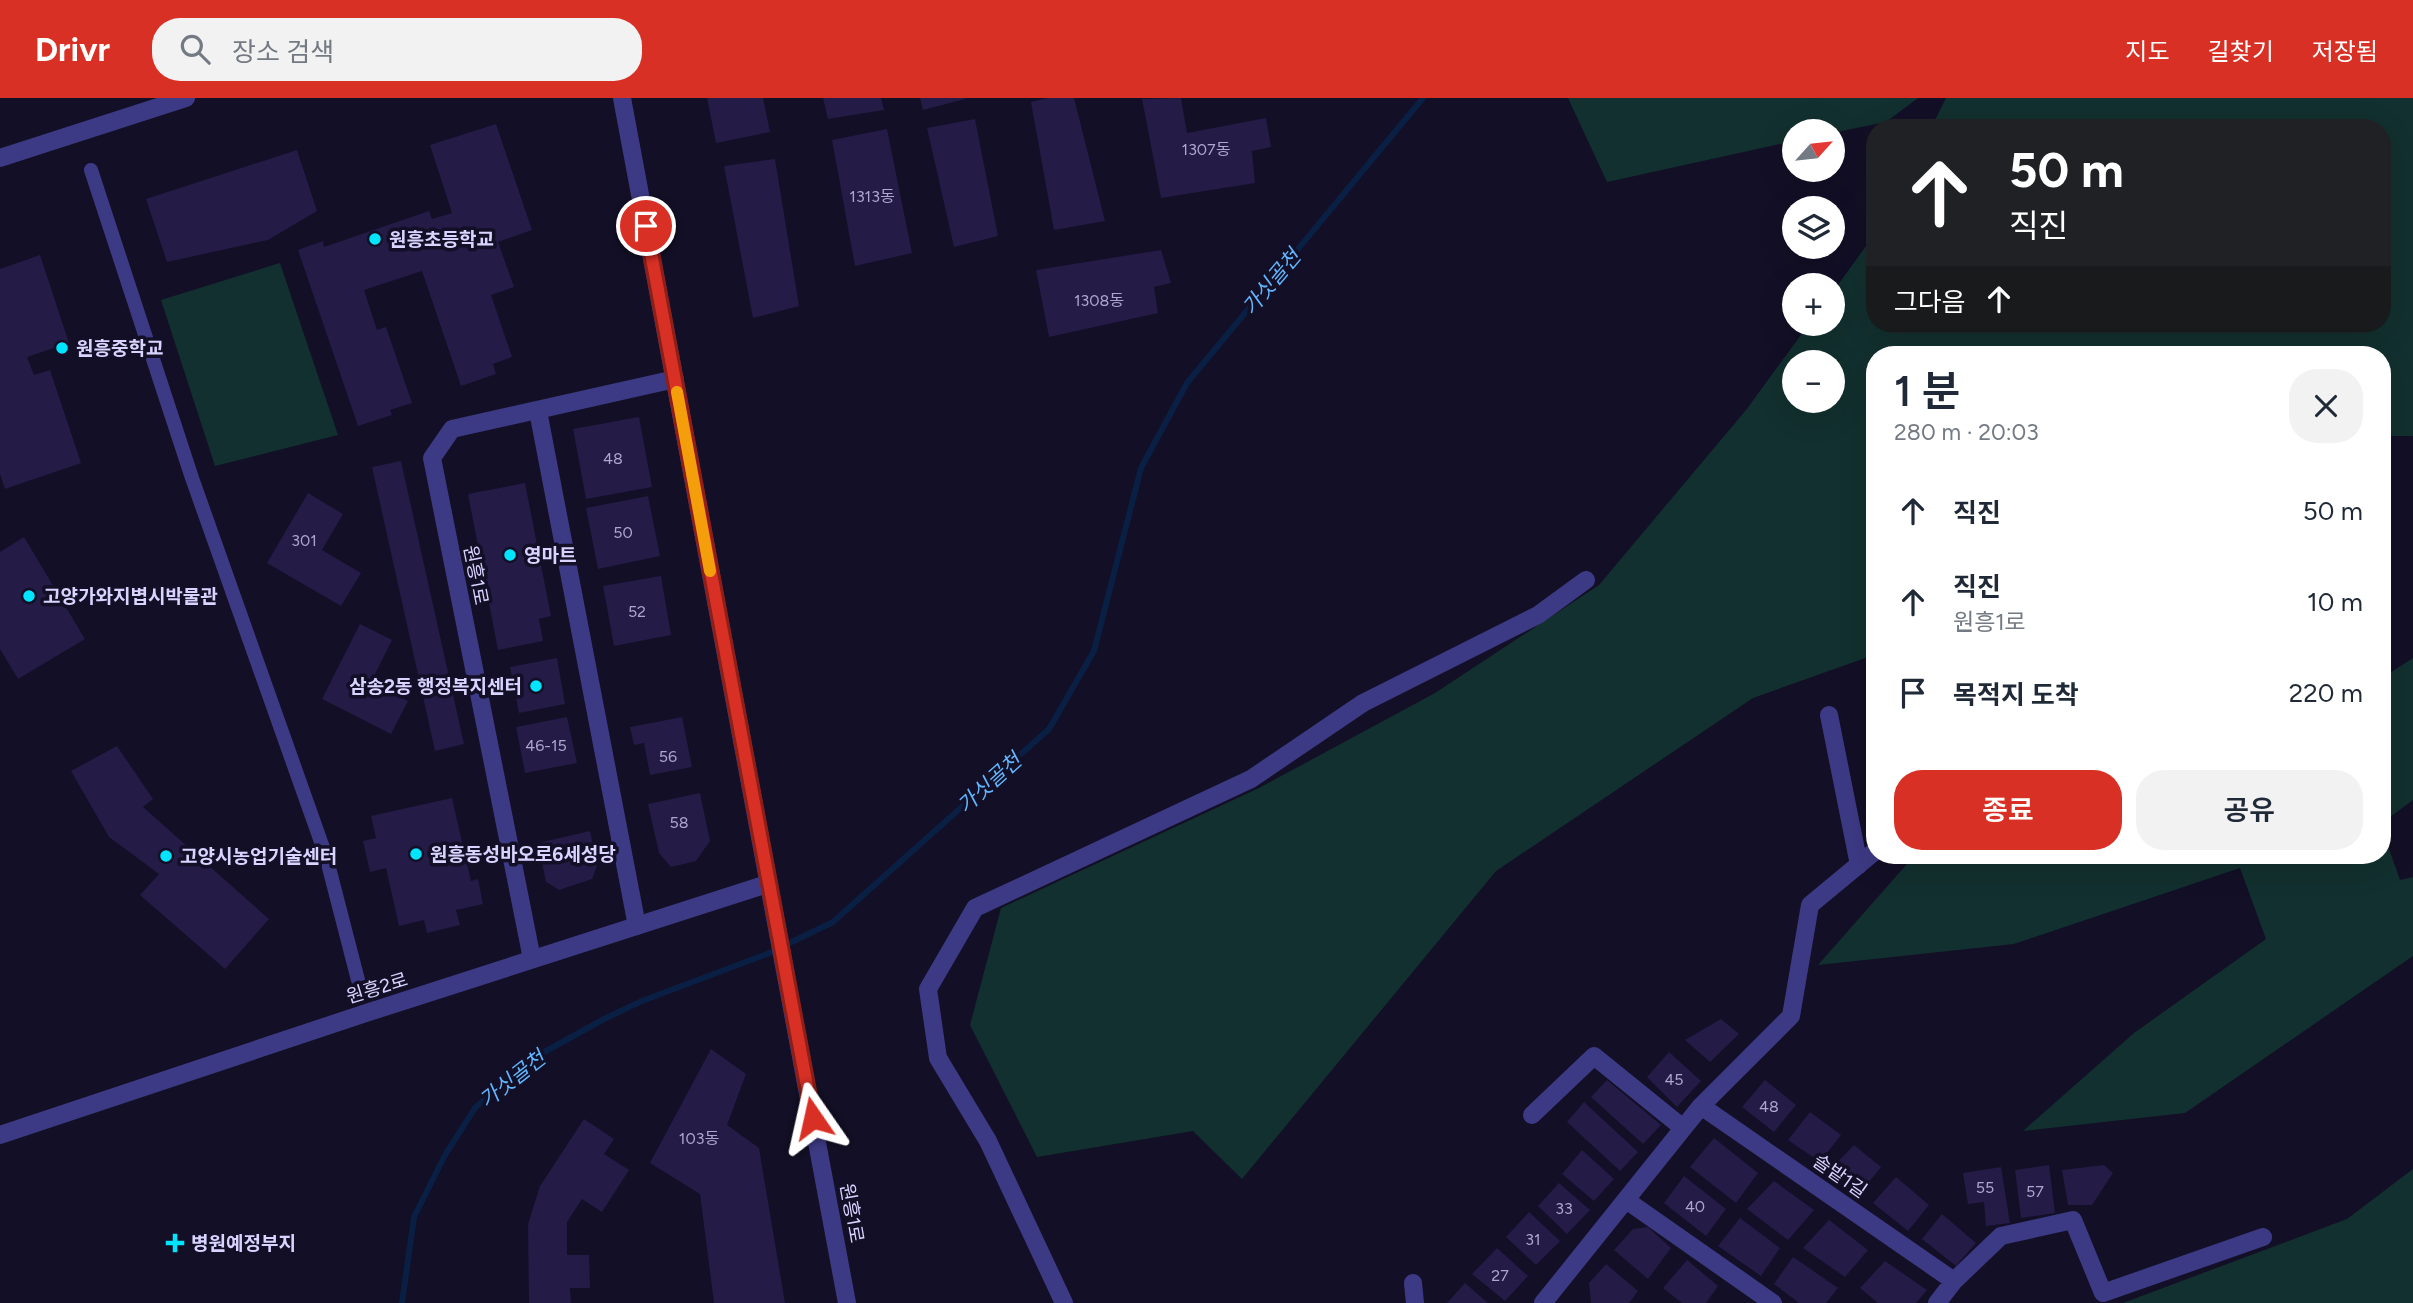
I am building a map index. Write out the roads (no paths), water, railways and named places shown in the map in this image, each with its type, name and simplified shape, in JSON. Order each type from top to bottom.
[{"type":"street","points":[[0,158],[186,98]]},
{"type":"street","points":[[622,98],[768,884]]},
{"type":"street","points":[[91,170],[192,478],[326,856],[358,980]]},
{"type":"street","name":"원흥1로","points":[[532,959],[432,458],[452,429],[675,379]]},
{"type":"street","points":[[538,411],[638,926]]},
{"type":"street","points":[[1064,1303],[988,1141],[938,1058],[928,989],[975,908],[1251,779],[1363,703],[1538,615],[1586,580]]},
{"type":"street","points":[[1829,715],[1859,865]]},
{"type":"street","points":[[1547,1302],[1701,1106],[1791,1016],[1810,905],[1866,859]]},
{"type":"street","name":"원흥1로","points":[[768,884],[847,1303]]},
{"type":"street","name":"원흥2로","points":[[0,1135],[768,884]]},
{"type":"street","points":[[1532,1115],[1594,1056],[1683,1128]]},
{"type":"street","name":"솔밭1길","points":[[1701,1106],[1954,1282]]},
{"type":"street","points":[[1626,1200],[1773,1303]]},
{"type":"street","points":[[1937,1303],[1954,1282],[2001,1236],[2073,1220],[2103,1293],[2263,1237]]},
{"type":"street","points":[[1413,1283],[1415,1303]]},
{"type":"waterway","name":"가싯골천","points":[[402,1303],[414,1217],[445,1155],[475,1108],[528,1061],[604,1019],[642,1001],[767,954],[833,922],[1049,729],[1094,651],[1141,468],[1187,383],[1423,98]]},
{"type":"place","name":"원흥초등학교","points":[[375,239]]},
{"type":"place","name":"원흥중학교","points":[[62,348]]},
{"type":"place","name":"영마트","points":[[510,555]]},
{"type":"place","name":"고양가와지볍시박물관","points":[[29,596]]},
{"type":"place","name":"삼송2동 행정복지센터","points":[[536,686]]},
{"type":"place","name":"원흥동성바오로6세성당","points":[[416,854]]},
{"type":"place","name":"고양시농업기술센터","points":[[166,856]]},
{"type":"place","name":"병원예정부지","points":[[175,1243]]}]
